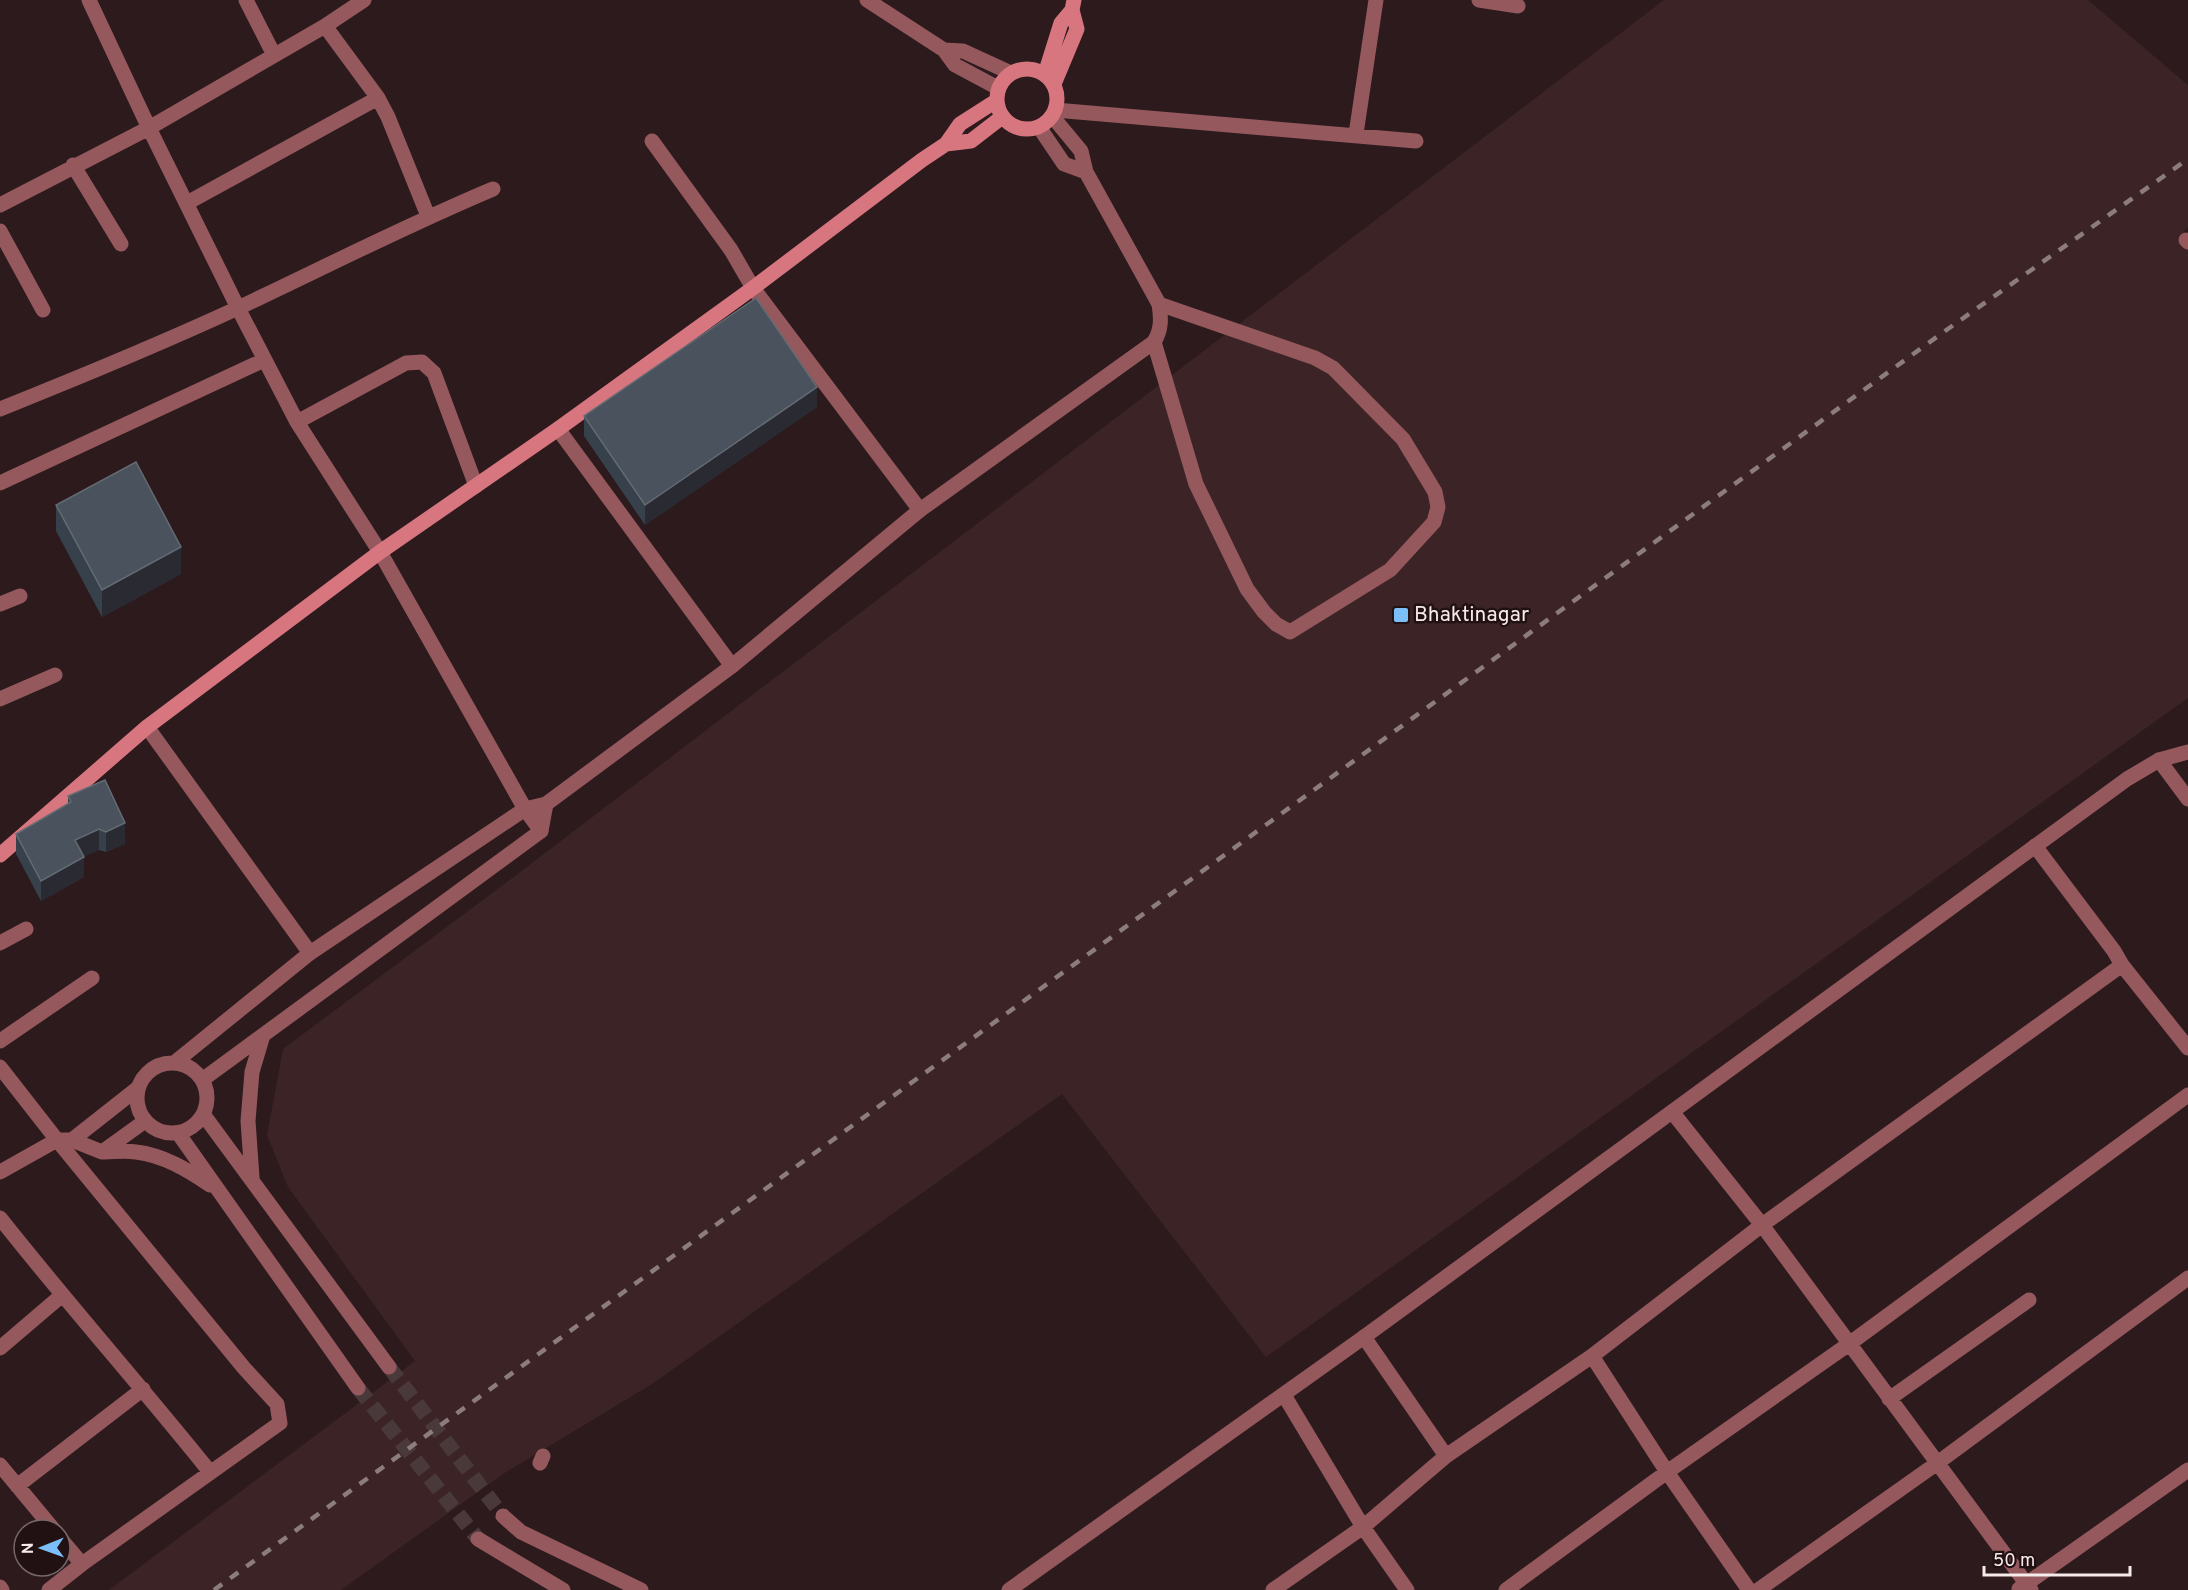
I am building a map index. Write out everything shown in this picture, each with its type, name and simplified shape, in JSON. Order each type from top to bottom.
[{"type":"main road","points":[[1049,79],[1077,29],[1073,5]]},
{"type":"main road","points":[[2,850],[147,727],[380,552],[558,429],[753,288],[945,144],[960,124],[997,94],[1006,76],[1025,68],[1036,69],[1049,79],[1057,93],[1053,113],[1039,127],[1019,128],[1002,117],[997,94]]},
{"type":"main road","points":[[945,144],[971,141],[1002,117]]},
{"type":"street","points":[[89,0],[149,128],[297,422],[380,552],[525,809],[541,831]]},
{"type":"street","points":[[246,0],[274,56]]},
{"type":"street","points":[[0,205],[73,165],[149,128],[325,26],[364,0]]},
{"type":"street","points":[[867,0],[944,50],[956,65],[997,94]]},
{"type":"street","points":[[1356,134],[1376,0]]},
{"type":"street","points":[[1479,0],[1518,6]]},
{"type":"street","points":[[325,26],[378,98],[428,216]]},
{"type":"street","points":[[944,50],[963,51],[1011,73]]},
{"type":"street","points":[[187,204],[378,98]]},
{"type":"street","points":[[1053,113],[1356,134],[1416,141]]},
{"type":"street","points":[[174,1063],[310,953],[525,809],[546,804],[732,666],[920,510],[1154,342],[1161,325],[1158,304],[1086,172],[1081,151],[1053,113]]},
{"type":"street","points":[[1039,127],[1064,164],[1086,172]]},
{"type":"street","points":[[652,141],[731,250],[753,288],[920,510]]},
{"type":"street","points":[[73,165],[121,244]]},
{"type":"street","points":[[0,409],[111,364],[238,308],[428,216],[494,189]]},
{"type":"street","points":[[0,231],[43,310]]},
{"type":"street","points":[[1154,342],[1196,484],[1247,589],[1276,624],[1290,632],[1390,570],[1434,522],[1438,507],[1435,492],[1403,439],[1333,368],[1315,358],[1158,304]]},
{"type":"street","points":[[0,483],[264,360]]},
{"type":"street","points":[[297,422],[406,363],[422,362],[434,373],[476,486]]},
{"type":"street","points":[[558,429],[732,666]]},
{"type":"street","points":[[0,604],[20,596]]},
{"type":"street","points":[[0,699],[55,675]]},
{"type":"street","points":[[147,727],[310,953]]},
{"type":"street","points":[[1009,1590],[1364,1338],[2127,779],[2159,760],[2188,752]]},
{"type":"street","points":[[2159,760],[2188,799]]},
{"type":"street","points":[[202,1080],[541,831],[546,804]]},
{"type":"street","points":[[2035,846],[2114,951],[2122,965],[2188,1048]]},
{"type":"street","points":[[0,943],[26,928]]},
{"type":"street","points":[[1273,1590],[1363,1527],[1446,1456],[1592,1356],[1762,1225],[2122,965]]},
{"type":"street","points":[[0,1041],[92,978]]},
{"type":"street","points":[[252,1180],[248,1121],[252,1072],[263,1035]]},
{"type":"street","points":[[174,1063],[184,1065],[194,1071],[202,1080],[206,1091],[206,1102],[203,1114],[187,1130],[165,1133],[154,1129],[145,1121],[136,1100],[138,1088],[151,1069],[162,1064],[174,1063]]},
{"type":"street","points":[[0,1067],[65,1140],[244,1368],[277,1404],[280,1423],[81,1564],[49,1590]]},
{"type":"street","points":[[0,1172],[65,1140],[138,1088]]},
{"type":"street","points":[[1506,1590],[1667,1472],[1849,1344],[2188,1095]]},
{"type":"street","points":[[1673,1113],[1762,1225],[2025,1588],[2188,1470]]},
{"type":"street","points":[[203,1114],[389,1367]]},
{"type":"street","points":[[102,1152],[145,1121]]},
{"type":"street","points":[[178,1133],[358,1388]]},
{"type":"street","points":[[65,1140],[102,1152],[136,1152],[157,1156],[218,1190]]},
{"type":"street","points":[[0,1218],[61,1296],[143,1389],[210,1472]]},
{"type":"street","points":[[1758,1590],[1936,1464],[2188,1278]]},
{"type":"street","points":[[0,1348],[61,1296]]},
{"type":"street","points":[[1889,1399],[2029,1300]]},
{"type":"street","points":[[1364,1338],[1446,1456]]},
{"type":"street","points":[[1592,1356],[1667,1472],[1749,1590]]},
{"type":"street","points":[[17,1486],[143,1389]]},
{"type":"street","points":[[1284,1395],[1363,1527],[1407,1590]]},
{"type":"street","points":[[0,1466],[44,1518]]},
{"type":"street","points":[[503,1516],[521,1532],[641,1590]]},
{"type":"street","points":[[478,1539],[563,1590]]},
{"type":"street","points":[[72,1553],[81,1564]]},
{"type":"shaded area","points":[[1664,0],[2088,0],[2188,85],[2188,227],[2179,238],[2188,250],[2188,698],[1266,1357],[1062,1094],[652,1384],[503,1474],[341,1590],[109,1590],[415,1361],[288,1187],[267,1135],[283,1049],[511,879]]},
{"type":"building","points":[[756,298],[817,387],[645,505],[584,416]]},
{"type":"building","points":[[136,462],[181,547],[102,590],[56,505]]},
{"type":"building","points":[[105,780],[125,823],[106,832],[99,829],[75,840],[84,857],[41,881],[16,834],[71,802],[68,796]]},
{"type":"tunnel","points":[[389,1367],[503,1516]]},
{"type":"tunnel","points":[[358,1388],[478,1539]]},
{"type":"railway","points":[[214,1590],[1938,336],[2188,159]]},
{"type":"place","name":"Bhaktinagar","points":[[1401,615]]}]
